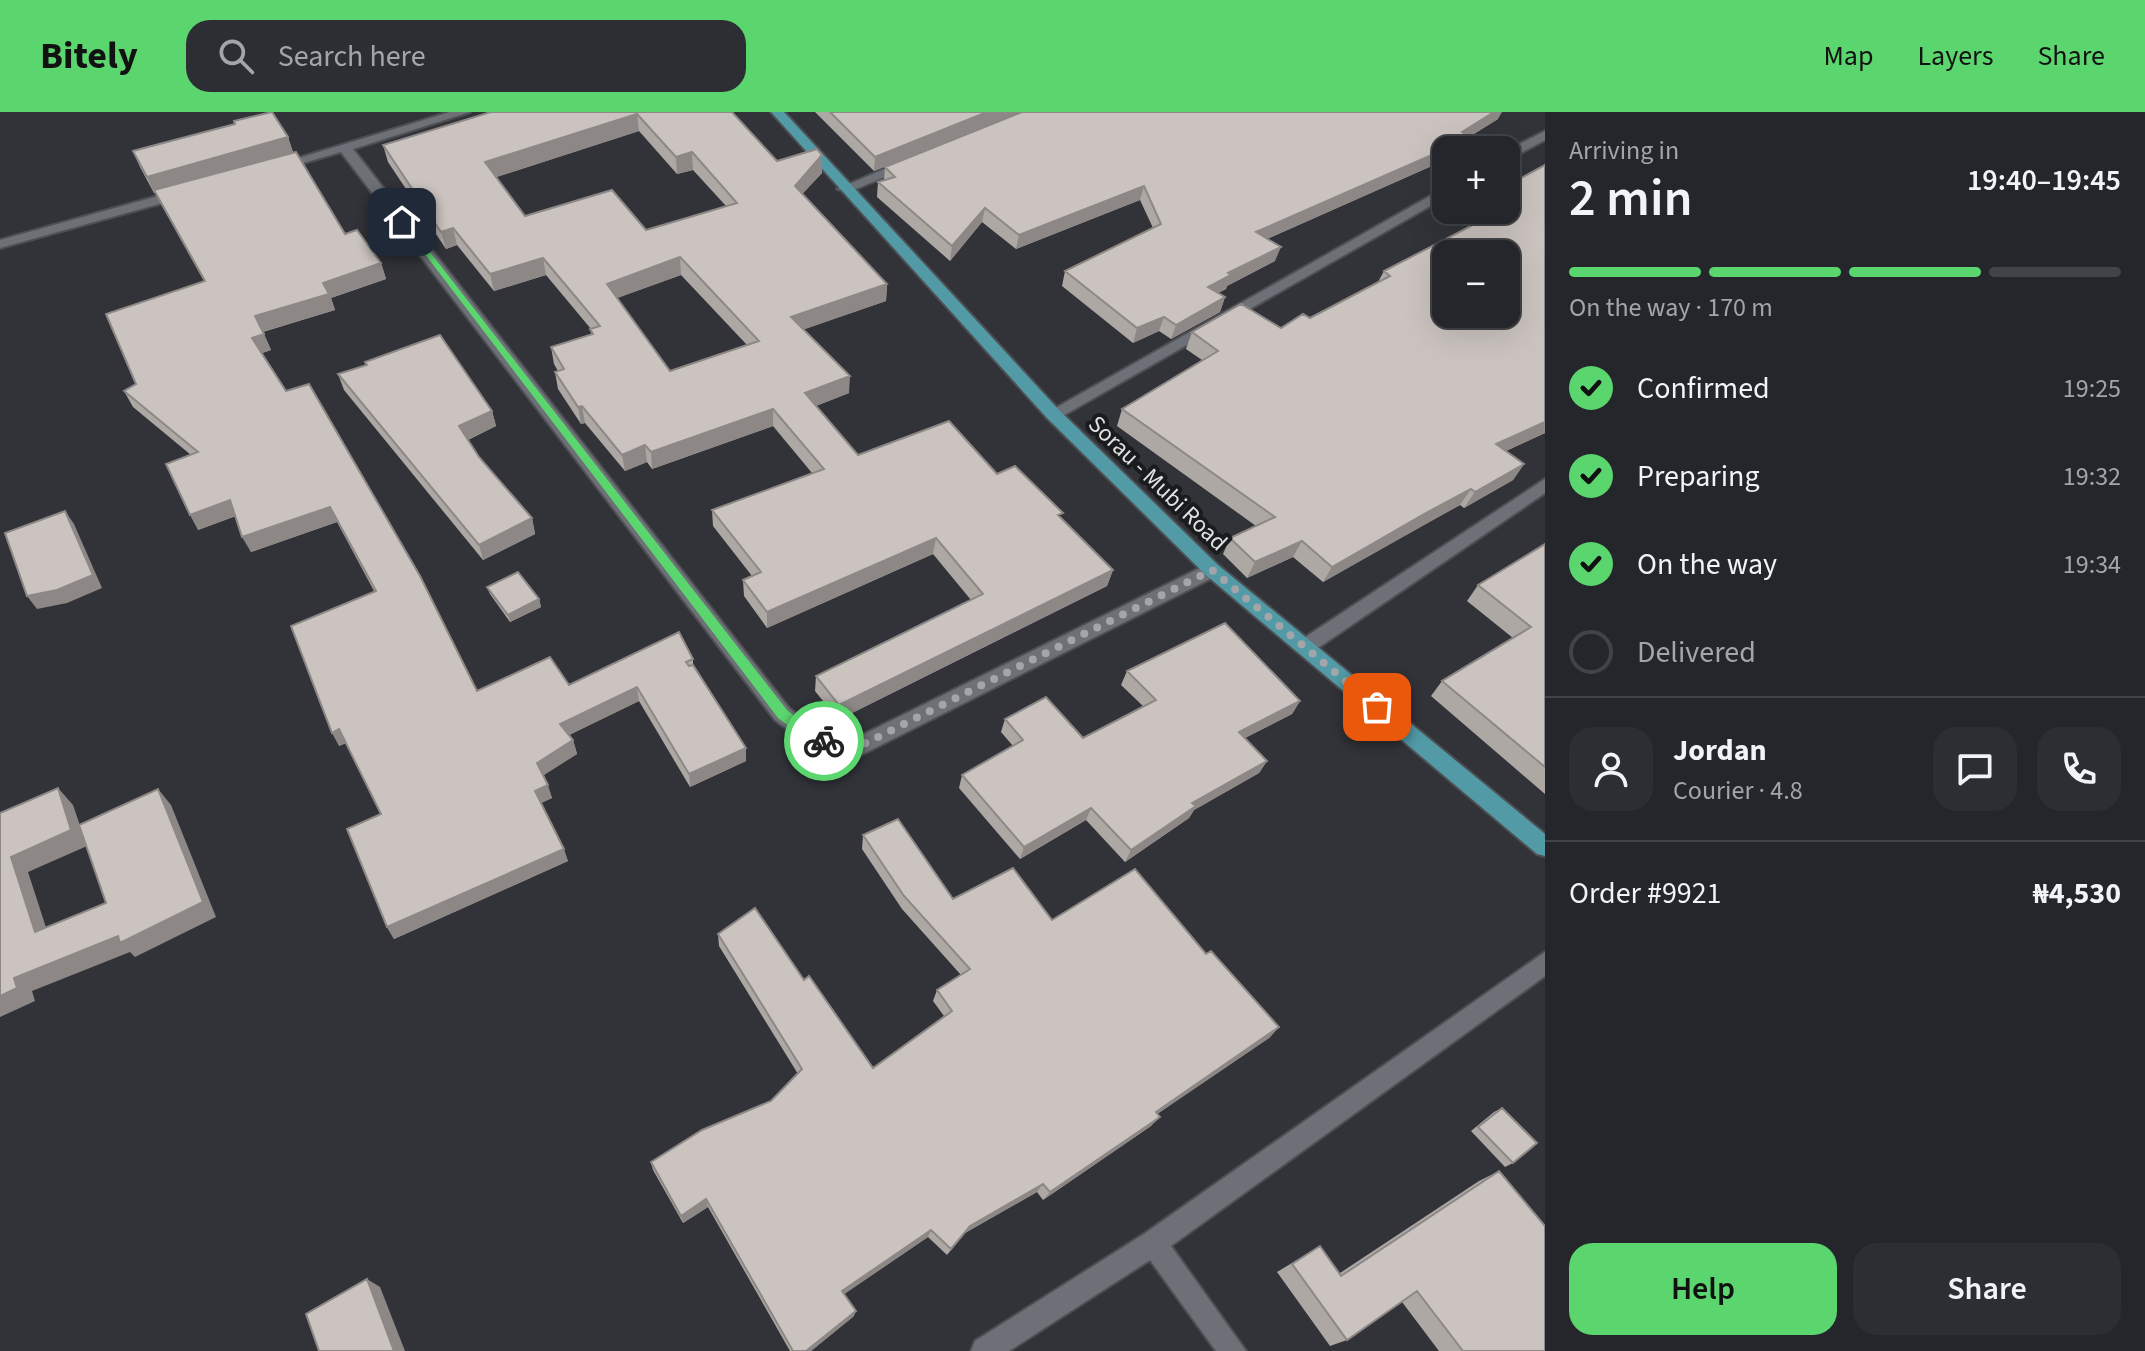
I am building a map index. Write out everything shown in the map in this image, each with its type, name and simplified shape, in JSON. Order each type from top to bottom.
[{"type":"main road","name":"Sorau - Mubi Road","points":[[777,112],[844,189],[1053,414],[1212,570],[1545,847]]},
{"type":"street","points":[[255,173],[458,113]]},
{"type":"street","points":[[1520,149],[1545,135]]},
{"type":"street","points":[[345,148],[782,714],[816,740],[856,748],[1212,570]]},
{"type":"street","points":[[844,189],[928,156]]},
{"type":"street","points":[[0,244],[195,190]]},
{"type":"street","points":[[1053,414],[1432,199]]},
{"type":"street","points":[[1305,647],[1545,485]]},
{"type":"street","points":[[985,1351],[1153,1243],[1545,963]]},
{"type":"street","points":[[1153,1243],[1232,1351]]},
{"type":"building","points":[[272,112],[288,137],[147,177],[133,151],[235,124],[234,121]]},
{"type":"building","points":[[491,112],[732,112],[777,161],[817,149],[822,155],[795,186],[887,284],[791,317],[850,376],[805,393],[858,455],[949,421],[997,474],[1015,466],[1063,513],[1058,515],[1113,570],[839,705],[816,676],[983,594],[936,538],[767,612],[743,580],[761,572],[712,510],[824,469],[773,409],[651,452],[645,445],[622,455],[582,406],[578,407],[555,372],[564,369],[551,347],[593,334],[590,329],[600,326],[543,258],[490,274],[453,228],[441,232],[383,145]],"holes":[[[637,114],[676,157],[692,152],[737,203],[646,230],[612,190],[525,216],[485,162]],[[680,257],[759,341],[670,371],[607,284]]]},
{"type":"building","points":[[830,112],[987,112],[875,157]]},
{"type":"building","points":[[1022,112],[1494,112],[1462,132],[1465,134],[1462,136],[1432,136],[1432,155],[1256,232],[1281,247],[1228,273],[1231,275],[1208,287],[1225,297],[1176,325],[1164,317],[1137,328],[1065,271],[1161,224],[1144,186],[1019,235],[985,208],[952,246],[878,182],[895,177],[885,167]]},
{"type":"building","points":[[296,152],[345,234],[357,230],[381,263],[323,283],[329,294],[255,316],[264,334],[252,338],[286,391],[309,384],[420,576],[477,691],[550,657],[569,685],[679,632],[693,659],[686,662],[689,666],[693,665],[746,748],[689,774],[637,687],[560,724],[573,740],[537,763],[548,785],[535,791],[564,849],[387,927],[347,829],[381,814],[339,729],[332,733],[291,626],[376,591],[330,507],[242,537],[230,500],[190,515],[166,464],[198,452],[124,391],[136,384],[106,314],[205,281],[154,190]]},
{"type":"building","points":[[1545,165],[1545,422],[1496,444],[1524,464],[1475,492],[1471,489],[1424,514],[1332,567],[1302,541],[1255,562],[1230,538],[1275,517],[1122,409],[1218,351],[1192,332],[1241,304],[1281,328],[1303,314],[1310,318],[1390,276],[1384,271],[1432,246],[1432,328],[1520,328],[1520,240],[1444,240],[1475,224],[1520,224],[1520,179]]},
{"type":"building","points":[[440,335],[492,411],[459,426],[479,457],[532,518],[479,545],[338,374]]},
{"type":"building","points":[[65,511],[93,575],[57,590],[27,596],[5,533]]},
{"type":"building","points":[[1545,544],[1545,767],[1442,681],[1531,627],[1478,585]]},
{"type":"building","points":[[518,572],[539,599],[508,615],[487,587]]},
{"type":"building","points":[[1225,623],[1300,701],[1239,732],[1267,761],[1192,803],[1196,806],[1131,850],[1091,808],[1024,847],[962,775],[1023,740],[1005,719],[1046,697],[1083,738],[1156,700],[1127,671]]},
{"type":"building","points":[[58,788],[71,830],[11,857],[35,932],[106,903],[79,825],[158,789],[203,902],[120,943],[118,936],[14,978],[17,988],[0,996],[0,813]]},
{"type":"building","points":[[898,819],[953,899],[1013,868],[1052,920],[1135,869],[1206,954],[1211,951],[1279,1027],[1156,1112],[1160,1117],[1050,1192],[1043,1184],[970,1226],[951,1249],[931,1230],[842,1291],[856,1311],[806,1351],[793,1351],[706,1199],[681,1216],[651,1162],[702,1130],[771,1101],[802,1069],[718,934],[755,908],[804,980],[809,976],[873,1068],[952,1011],[937,990],[970,969],[904,896],[863,835]]},
{"type":"building","points":[[1502,1108],[1537,1143],[1513,1163],[1478,1127]]},
{"type":"building","points":[[1499,1171],[1545,1226],[1545,1351],[1463,1351],[1417,1291],[1347,1340],[1292,1264],[1320,1246],[1341,1276]]},
{"type":"building","points":[[367,1279],[394,1351],[319,1351],[306,1314]]},
{"type":"way so far","points":[[824,741],[856,748],[1212,570],[1377,707]]},
{"type":"route","points":[[402,222],[782,714],[816,740],[824,741]]}]
